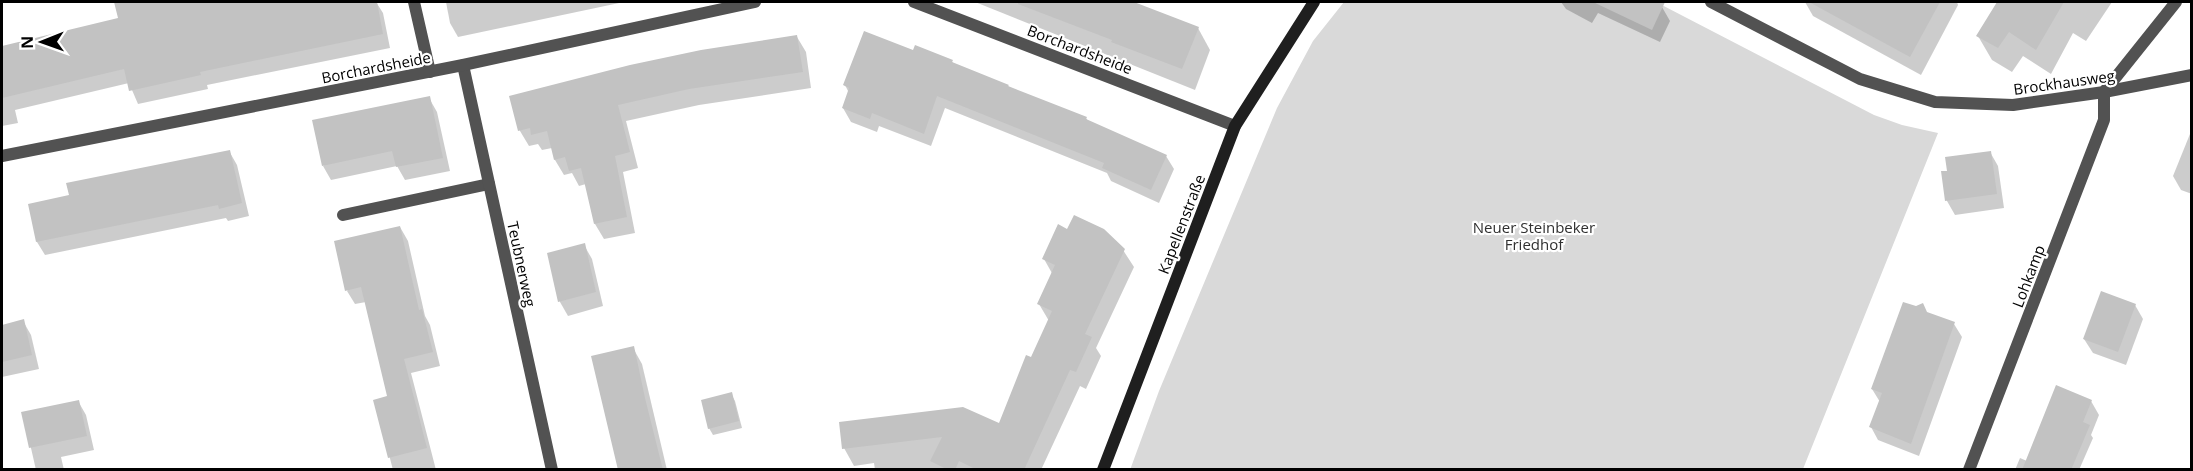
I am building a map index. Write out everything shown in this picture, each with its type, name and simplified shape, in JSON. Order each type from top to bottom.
[{"type":"street","points":[[414,2],[430,72]]},
{"type":"street","name":"Borchardsheide","points":[[2,156],[430,72],[724,5],[755,2]]},
{"type":"street","name":"Borchardsheide","points":[[914,2],[1235,126]]},
{"type":"street","name":"Kapellenstraße","points":[[1103,470],[1235,126],[1314,2]]},
{"type":"street","name":"Brockhausweg","points":[[1711,2],[1860,79],[1935,102],[2013,105],[2104,92],[2192,75]]},
{"type":"street","points":[[2104,92],[2176,2]]},
{"type":"street","name":"Teubnerweg","points":[[463,65],[552,470]]},
{"type":"street","name":"Lohkamp","points":[[1969,470],[2104,120],[2104,92]]},
{"type":"street","points":[[343,215],[489,184]]},
{"type":"green space","name":"Neuer Steinbeker Friedhof","points":[[1344,2],[1656,2],[1874,115],[1902,125],[1938,133],[1803,469],[1130,470],[1159,391],[1277,108],[1313,41]]},
{"type":"building","points":[[114,2],[377,2],[383,34],[200,72],[201,75],[129,91],[124,69],[2,98],[2,46],[118,18]]},
{"type":"building","points":[[1018,2],[1134,2],[1199,27],[1182,69],[1111,42],[1112,40],[1018,4]]},
{"type":"building","points":[[1593,2],[1665,2],[1652,30]]},
{"type":"building","points":[[1809,2],[1940,2],[1910,57]]},
{"type":"building","points":[[1997,2],[2064,2],[2036,50],[2009,32],[1998,48],[1976,36]]},
{"type":"building","points":[[864,31],[913,50],[915,45],[953,60],[952,62],[1008,86],[1087,117],[1086,119],[1167,155],[1151,190],[1102,168],[1104,163],[937,96],[924,134],[872,113],[870,119],[842,108],[849,88],[843,85]]},
{"type":"building","points":[[797,35],[803,72],[689,89],[618,105],[630,152],[615,156],[627,217],[594,224],[581,168],[569,171],[565,157],[554,160],[547,131],[531,135],[530,128],[518,131],[509,96],[630,65],[701,50]]},
{"type":"building","points":[[430,96],[443,158],[396,167],[392,151],[322,166],[312,120]]},
{"type":"building","points":[[230,150],[242,203],[219,209],[218,205],[36,242],[28,204],[69,195],[66,183]]},
{"type":"building","points":[[1991,151],[1997,194],[1945,201],[1941,171],[1947,171],[1945,157]]},
{"type":"building","points":[[1074,215],[1104,229],[1125,249],[1085,334],[1092,337],[1076,372],[1070,370],[1024,470],[977,470],[959,461],[955,470],[948,470],[930,461],[942,437],[842,449],[839,422],[963,407],[999,423],[1026,355],[1031,357],[1052,311],[1037,304],[1055,265],[1042,259],[1058,224],[1067,229]]},
{"type":"building","points":[[400,226],[419,310],[422,309],[433,352],[404,359],[427,448],[388,458],[373,400],[387,396],[361,287],[345,291],[334,241]]},
{"type":"building","points":[[585,243],[596,292],[558,302],[547,253]]},
{"type":"building","points":[[2101,291],[2136,304],[2118,352],[2083,339]]},
{"type":"building","points":[[1903,302],[1916,306],[1923,303],[1927,312],[1955,322],[1911,444],[1869,427],[1882,393],[1871,389]]},
{"type":"building","points":[[24,319],[32,355],[2,362],[2,325]]},
{"type":"building","points":[[634,346],[663,470],[618,470],[591,356]]},
{"type":"building","points":[[2056,385],[2092,400],[2083,422],[2090,425],[2071,470],[2022,470]]},
{"type":"building","points":[[732,392],[739,421],[708,429],[701,400]]},
{"type":"building","points":[[79,400],[87,436],[29,448],[21,412]]}]
